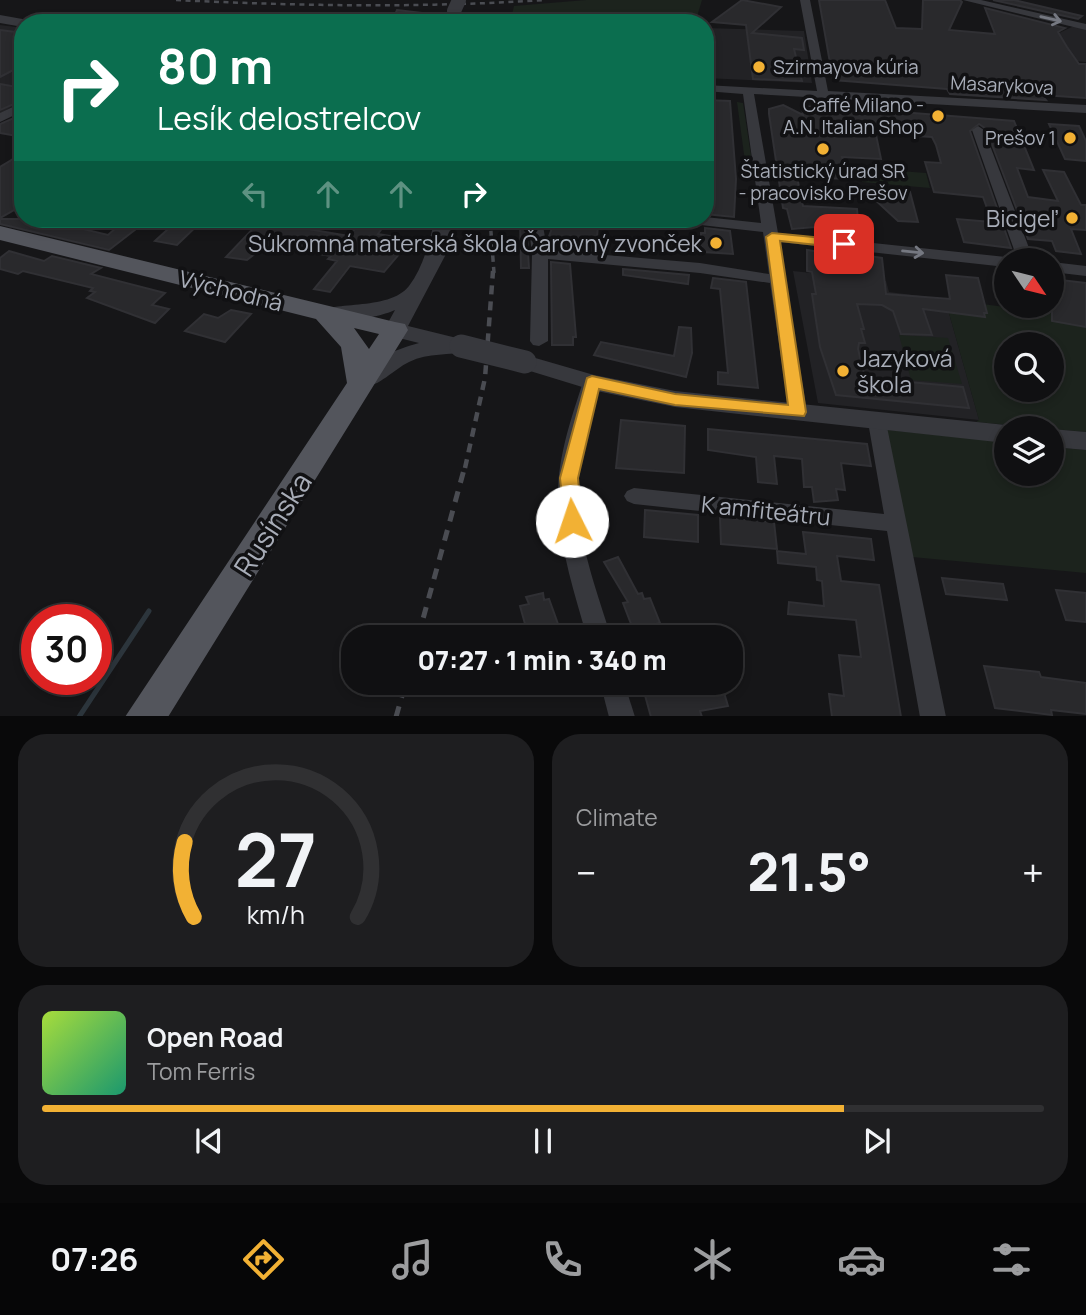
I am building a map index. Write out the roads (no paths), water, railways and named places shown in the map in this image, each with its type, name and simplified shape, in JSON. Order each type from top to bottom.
[{"type":"main road","name":"Východná","points":[[0,233],[395,330]]},
{"type":"main road","points":[[326,314],[354,345],[361,383]]},
{"type":"main road","name":"Rusínska","points":[[145,716],[395,330]]},
{"type":"street","points":[[805,0],[823,94]]},
{"type":"street","points":[[968,0],[1086,27]]},
{"type":"street","name":"Masarykova","points":[[714,88],[1084,111]]},
{"type":"street","points":[[748,90],[798,412]]},
{"type":"street","points":[[978,130],[1021,248]]},
{"type":"street","points":[[714,224],[994,260]]},
{"type":"street","points":[[395,330],[436,254],[442,228]]},
{"type":"street","points":[[536,228],[540,254],[539,341]]},
{"type":"street","points":[[540,254],[700,268],[779,280]]},
{"type":"street","points":[[1064,268],[1086,271]]},
{"type":"street","points":[[326,314],[376,310],[418,291]]},
{"type":"street","points":[[418,291],[420,311],[430,330],[452,344]]},
{"type":"street","name":"Východná","points":[[395,330],[525,362],[592,382],[675,399],[994,433]]},
{"type":"street","points":[[361,383],[394,358],[452,344]]},
{"type":"street","points":[[592,382],[569,478],[569,503],[575,540],[596,625]]},
{"type":"street","points":[[877,422],[933,716]]},
{"type":"street","points":[[1064,440],[1086,442]]},
{"type":"street","name":"K amfiteátru","points":[[634,496],[897,524]]},
{"type":"street","points":[[616,695],[622,716]]},
{"type":"waterway","points":[[80,716],[149,611]]},
{"type":"railway","points":[[176,0],[360,5],[545,0]]},
{"type":"railway","points":[[491,228],[494,273]]},
{"type":"railway","points":[[465,468],[485,378],[493,271]]},
{"type":"railway","points":[[421,625],[465,466]]},
{"type":"railway","points":[[396,716],[402,695]]},
{"type":"place","name":"Szirmayova kúria","points":[[759,67]]},
{"type":"place","name":"Caffé Milano - A.N. Italian Shop","points":[[938,116]]},
{"type":"place","name":"Prešov 1","points":[[1070,138]]},
{"type":"place","name":"Štatistický úrad SR - pracovisko Prešov","points":[[823,149]]},
{"type":"place","name":"Bicigeľ","points":[[1072,218]]},
{"type":"place","name":"Súkromná materská škola Čarovný zvonček","points":[[716,243]]},
{"type":"place","name":"Jazyková škola","points":[[843,371]]}]
